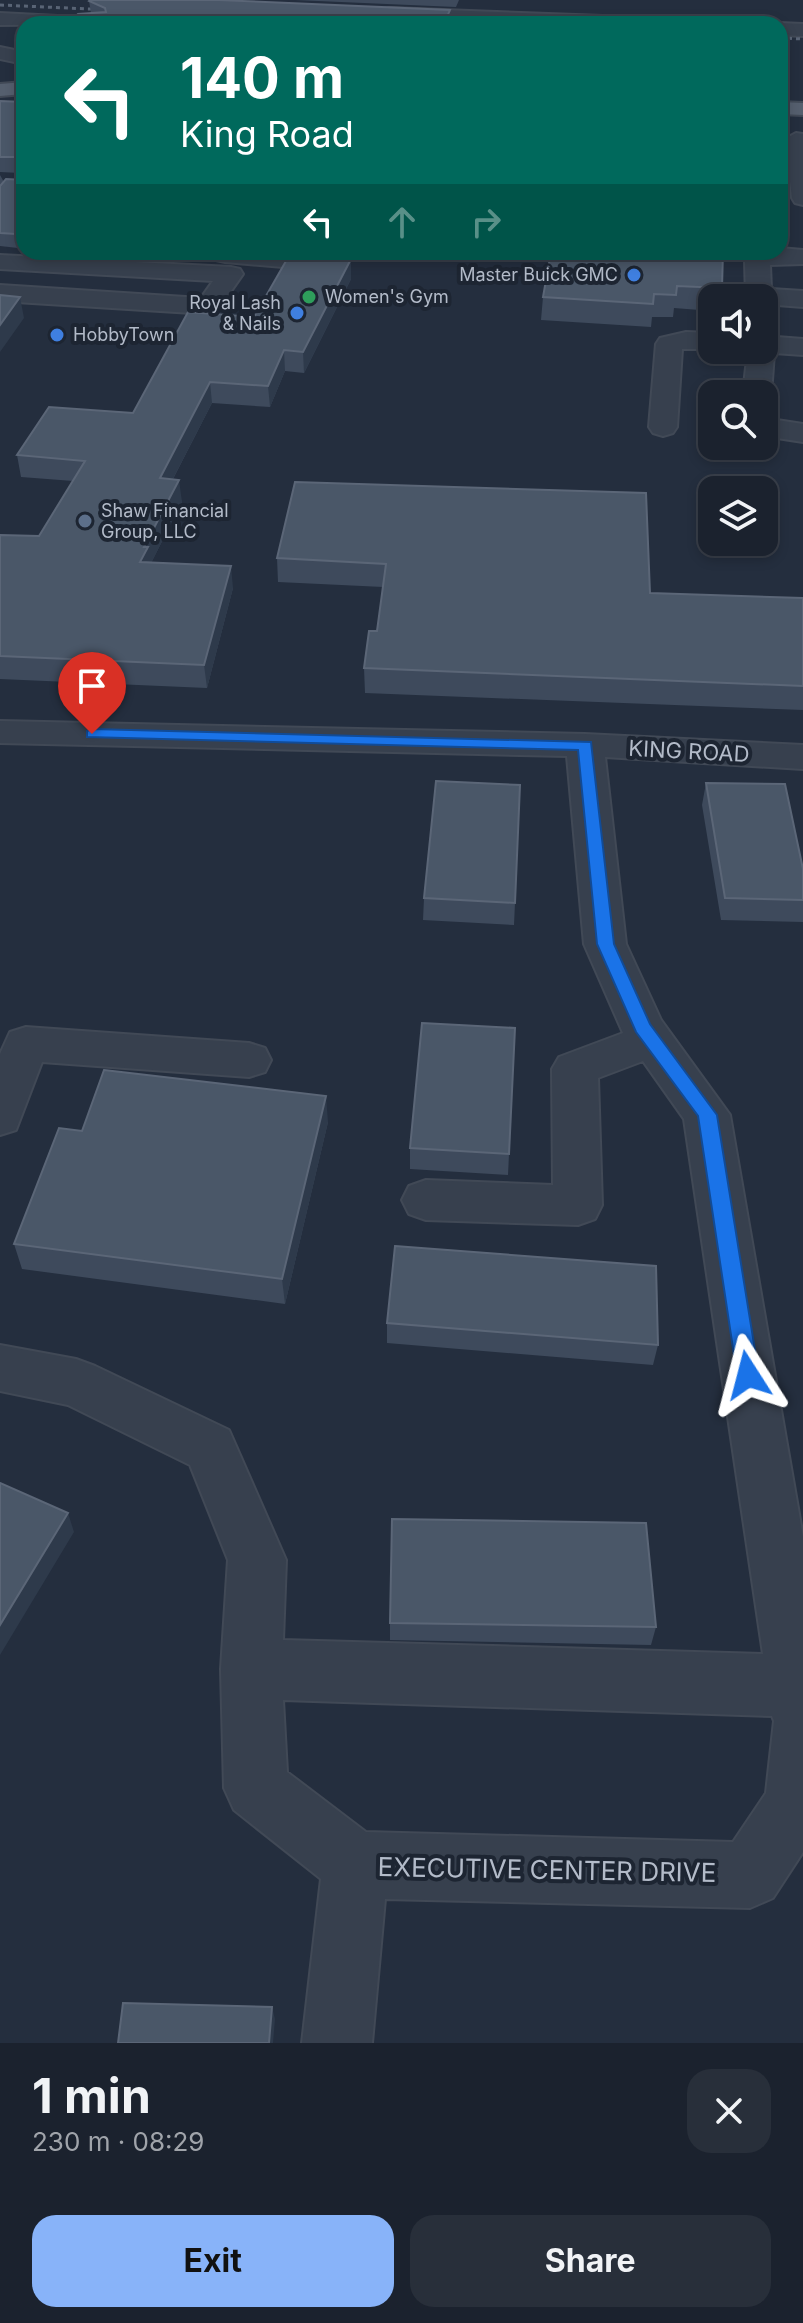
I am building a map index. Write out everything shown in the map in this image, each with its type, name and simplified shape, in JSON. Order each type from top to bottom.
[{"type":"street","points":[[372,12],[522,9],[585,16]]},
{"type":"street","points":[[793,139],[803,198]]},
{"type":"street","points":[[0,262],[132,271],[227,260],[330,264]]},
{"type":"street","points":[[0,293],[208,306],[227,260]]},
{"type":"street","points":[[758,284],[757,261],[760,260]]},
{"type":"street","points":[[778,298],[803,299]]},
{"type":"street","points":[[663,427],[669,344],[698,340]]},
{"type":"street","points":[[778,345],[803,347]]},
{"type":"street","points":[[778,429],[803,433]]},
{"type":"street","name":"KING ROAD","points":[[0,732],[585,745],[803,757]]},
{"type":"street","name":"EXECUTIVE CENTER DRIVE","points":[[0,1368],[76,1383],[210,1448],[257,1560],[251,1669],[256,1788],[355,1865],[750,1875],[797,1803],[801,1709],[707,1115],[642,1027],[605,944],[585,745]]},
{"type":"street","points":[[426,1200],[578,1205],[575,1069],[652,1040]]},
{"type":"street","points":[[0,1117],[13,1043],[249,1060]]},
{"type":"street","points":[[251,1669],[801,1709]]},
{"type":"street","points":[[337,2043],[355,1865]]},
{"type":"building","points":[[219,0],[450,10],[447,16],[76,16],[106,12],[105,8],[89,1]]},
{"type":"building","points":[[0,101],[16,102],[16,157],[0,157]]},
{"type":"building","points":[[6,179],[16,180],[16,234],[0,233],[0,186]]},
{"type":"building","points":[[287,260],[350,260],[303,352],[284,350],[268,386],[210,382],[160,478],[179,480],[144,547],[148,547],[140,562],[231,566],[204,665],[0,656],[0,535],[39,536],[85,461],[17,455],[49,407],[133,413],[188,312],[254,317]]},
{"type":"building","points":[[550,260],[723,260],[722,284],[677,286],[676,295],[654,294],[653,304],[543,297]]},
{"type":"building","points":[[0,295],[20,297],[0,325]]},
{"type":"building","points":[[295,482],[646,493],[650,593],[803,598],[803,686],[364,668],[369,631],[377,631],[386,564],[277,558]]},
{"type":"building","points":[[436,781],[520,785],[515,903],[424,898]]},
{"type":"building","points":[[706,783],[785,784],[803,869],[803,900],[725,898]]},
{"type":"building","points":[[422,1023],[515,1028],[509,1154],[410,1148]]},
{"type":"building","points":[[104,1070],[326,1096],[282,1279],[14,1244],[59,1128],[82,1131]]},
{"type":"building","points":[[395,1246],[656,1266],[658,1345],[387,1323]]},
{"type":"building","points":[[0,1483],[68,1513],[0,1625]]},
{"type":"building","points":[[392,1519],[646,1523],[656,1627],[390,1623]]},
{"type":"building","points":[[123,2003],[272,2007],[269,2043],[118,2043]]},
{"type":"railway","points":[[0,5],[112,10]]},
{"type":"railway","points":[[788,38],[803,39]]},
{"type":"place","name":"Master Buick GMC","points":[[634,275]]},
{"type":"place","name":"Women's Gym","points":[[309,297]]},
{"type":"place","name":"Royal Lash & Nails","points":[[297,313]]},
{"type":"place","name":"HobbyTown","points":[[57,335]]},
{"type":"place","name":"Shaw Financial Group, LLC","points":[[85,521]]},
{"type":"route","points":[[92,734],[585,745],[605,944],[642,1027],[707,1115],[748,1375]]}]
